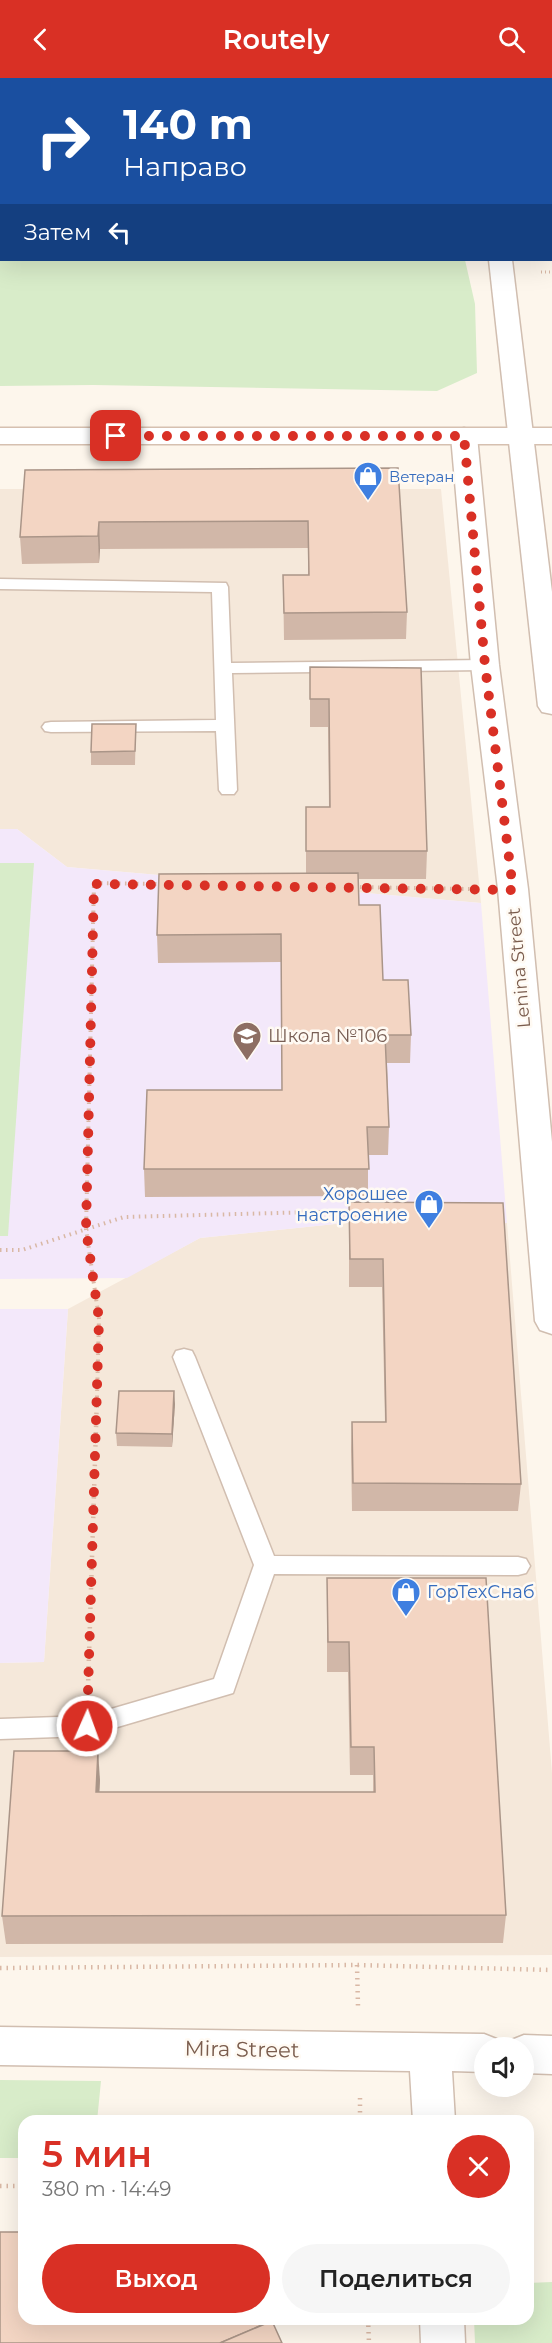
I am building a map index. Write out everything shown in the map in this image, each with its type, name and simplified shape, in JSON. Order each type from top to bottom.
[{"type":"street","points":[[500,261],[552,706]]},
{"type":"street","points":[[0,436],[552,436]]},
{"type":"street","name":"Lenina Street","points":[[464,436],[485,665],[513,890],[552,1322]]},
{"type":"street","name":"Mira Street","points":[[0,2046],[474,2053]]},
{"type":"street","points":[[430,2052],[434,2115]]},
{"type":"street","points":[[534,2055],[552,2055]]},
{"type":"street","points":[[442,2325],[443,2343]]},
{"type":"lane","points":[[0,584],[220,587],[228,790]]},
{"type":"lane","points":[[224,668],[485,665]]},
{"type":"lane","points":[[51,727],[225,725]]},
{"type":"lane","points":[[0,1729],[87,1726],[224,1686],[266,1565],[184,1357]]},
{"type":"lane","points":[[266,1565],[518,1566]]},
{"type":"path","points":[[87,1726],[99,1319],[86,1229],[94,884],[166,884]]},
{"type":"path","points":[[345,887],[513,890]]},
{"type":"path","points":[[0,1250],[22,1250],[124,1217],[362,1211]]},
{"type":"path","points":[[0,1968],[357,1965],[552,1970]]},
{"type":"path","points":[[0,2186],[18,2186]]},
{"type":"path","points":[[368,2325],[369,2343]]},
{"type":"shaded area","points":[[0,489],[441,489],[481,903],[67,867],[17,829],[0,829]]},
{"type":"shaded area","name":"Школа №106","points":[[0,829],[17,829],[67,867],[481,903],[507,1223],[383,1219],[200,1238],[127,1278],[0,1279]]},
{"type":"shaded area","points":[[383,1219],[507,1223],[552,1773],[552,1955],[0,1957],[0,1663],[44,1662],[68,1309],[200,1238]]},
{"type":"shaded area","points":[[0,1309],[68,1309],[44,1662],[0,1663]]},
{"type":"green space","points":[[0,261],[465,261],[475,304],[477,373],[437,391],[93,385],[0,386]]},
{"type":"green space","points":[[0,863],[34,863],[8,1236],[0,1236]]},
{"type":"green space","points":[[0,2080],[101,2081],[98,2115],[18,2115],[18,2158],[0,2158]]},
{"type":"green space","points":[[552,2282],[552,2343],[475,2343],[474,2325],[534,2325],[534,2283]]},
{"type":"building","points":[[398,468],[407,612],[284,613],[283,575],[309,575],[308,521],[99,522],[98,536],[20,537],[25,470]]},
{"type":"building","points":[[310,667],[421,668],[427,851],[306,851],[306,807],[330,807],[329,699],[310,699]]},
{"type":"building","points":[[92,724],[136,724],[135,751],[91,752]]},
{"type":"building","points":[[358,873],[359,905],[380,905],[383,980],[408,980],[411,1035],[385,1035],[389,1127],[367,1127],[369,1169],[144,1169],[147,1090],[282,1090],[281,934],[157,935],[159,874]]},
{"type":"building","points":[[349,1202],[503,1203],[521,1484],[353,1483],[352,1422],[386,1422],[383,1259],[350,1259]]},
{"type":"building","points":[[119,1391],[174,1391],[172,1434],[116,1433]]},
{"type":"building","points":[[327,1578],[486,1578],[506,1915],[2,1916],[14,1751],[98,1751],[96,1792],[375,1792],[374,1747],[351,1747],[349,1642],[328,1642]]},
{"type":"building","points":[[0,2232],[18,2232],[18,2325],[262,2325],[220,2343],[0,2343]]},
{"type":"building","points":[[263,2325],[274,2325],[282,2343],[220,2343]]},
{"type":"place","name":"Ветеран","points":[[368,502]]},
{"type":"place","name":"Школа №106","points":[[247,1062]]},
{"type":"place","name":"Хорошее настроение","points":[[429,1230]]},
{"type":"place","name":"ГорТехСнаб","points":[[406,1618]]},
{"type":"route","points":[[87,1726],[99,1319],[86,1229],[94,884],[513,890],[485,665],[470,481],[464,436],[116,436]]}]
